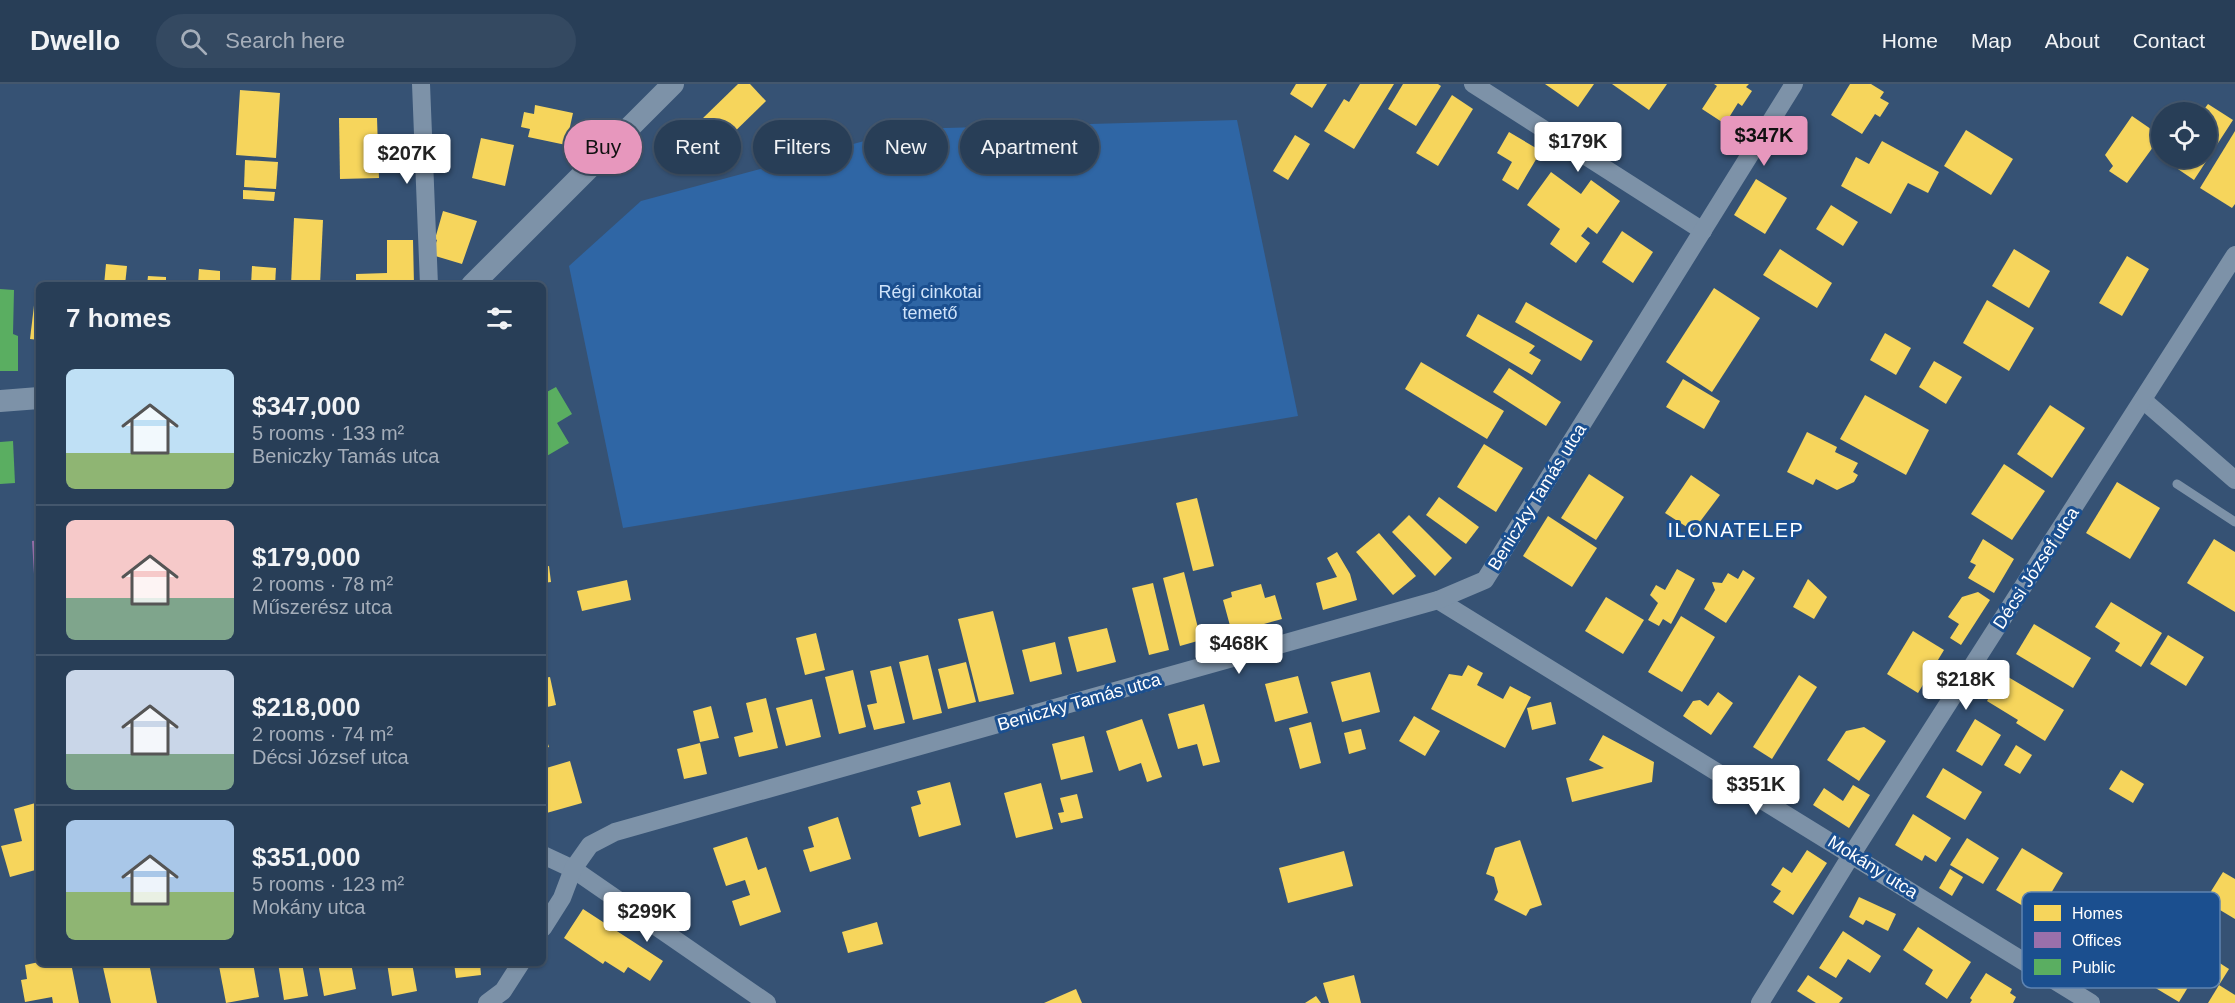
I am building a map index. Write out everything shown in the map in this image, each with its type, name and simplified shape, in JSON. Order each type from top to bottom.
[{"type":"street","points":[[421,84],[429,282]]},
{"type":"street","points":[[475,282],[673,84]]},
{"type":"street","points":[[1473,84],[1703,231]]},
{"type":"street","name":"Beniczky Tamás utca","points":[[546,923],[562,898],[573,869],[590,845],[615,832],[1438,600],[1485,580],[1794,84]]},
{"type":"street","name":"Décsi József utca","points":[[1760,1003],[1852,854],[2235,255]]},
{"type":"street","points":[[0,401],[36,398]]},
{"type":"street","points":[[2144,400],[2235,480]]},
{"type":"street","name":"Mokány utca","points":[[1438,600],[2022,960]]},
{"type":"street","points":[[546,856],[573,869],[767,1003]]},
{"type":"street","points":[[487,1003],[503,991],[519,966]]},
{"type":"street","name":"Mokány utca","points":[[2067,988],[2091,1003]]},
{"type":"lane","points":[[2177,484],[2235,522]]},
{"type":"green space","name":"Régi cinkotai temető","points":[[1237,120],[1298,416],[623,528],[569,266],[641,201],[753,171],[753,174],[852,174],[852,144],[864,141],[864,174],[948,174],[948,128],[960,128],[960,174],[1099,174],[1099,124]]},
{"type":"building: Homes","points":[[738,84],[750,84],[766,101],[741,125],[741,120],[701,120]]},
{"type":"building: Homes","points":[[1296,84],[1327,84],[1312,108],[1290,94]]},
{"type":"building: Homes","points":[[1360,84],[1394,84],[1354,149],[1324,131],[1344,99],[1349,102]]},
{"type":"building: Homes","points":[[1403,84],[1438,84],[1441,86],[1416,126],[1388,109]]},
{"type":"building: Homes","points":[[1545,84],[1594,84],[1578,107]]},
{"type":"building: Homes","points":[[1612,84],[1667,84],[1649,110]]},
{"type":"building: Homes","points":[[1714,84],[1749,84],[1746,87],[1752,91],[1742,106],[1738,103],[1725,124],[1702,109],[1717,86]]},
{"type":"building: Homes","points":[[1850,84],[1871,84],[1884,92],[1880,98],[1889,103],[1880,117],[1875,114],[1862,134],[1831,115]]},
{"type":"building: Homes","points":[[240,90],[280,93],[276,158],[236,155]]},
{"type":"building: Homes","points":[[1452,95],[1473,109],[1438,166],[1416,153]]},
{"type":"building: Homes","points":[[535,105],[573,113],[571,120],[564,120],[564,145],[528,137],[530,129],[521,127],[524,112],[534,114]]},
{"type":"building: Homes","points":[[2217,110],[2233,120],[2217,145]]},
{"type":"building: Homes","points":[[2132,116],[2151,129],[2151,150],[2127,183],[2109,171],[2113,166],[2105,155]]},
{"type":"building: Homes","points":[[339,118],[377,118],[379,178],[340,179]]},
{"type":"building: Homes","points":[[1966,130],[2013,159],[1991,195],[1944,166]]},
{"type":"building: Homes","points":[[2235,131],[2235,204],[2232,208],[2200,188],[2212,168],[2217,168],[2217,160]]},
{"type":"building: Homes","points":[[1509,132],[1541,151],[1518,190],[1502,180],[1512,162],[1497,153]]},
{"type":"building: Homes","points":[[1295,135],[1310,144],[1288,180],[1273,171]]},
{"type":"building: Homes","points":[[481,138],[514,145],[505,186],[472,178]]},
{"type":"building: Homes","points":[[1882,141],[1939,172],[1928,193],[1908,183],[1891,214],[1841,186],[1856,157],[1869,164]]},
{"type":"building: Homes","points":[[245,160],[278,162],[276,189],[244,187]]},
{"type":"building: Homes","points":[[2176,168],[2202,168],[2194,180]]},
{"type":"building: Homes","points":[[1551,172],[1581,194],[1591,180],[1620,201],[1597,234],[1588,227],[1581,236],[1590,243],[1576,263],[1550,244],[1560,229],[1527,205]]},
{"type":"building: Homes","points":[[1756,179],[1787,198],[1765,234],[1734,215]]},
{"type":"building: Homes","points":[[243,190],[275,192],[274,201],[243,199]]},
{"type":"building: Homes","points":[[1831,205],[1858,222],[1843,246],[1816,229]]},
{"type":"building: Homes","points":[[443,211],[477,221],[462,264],[432,255]]},
{"type":"building: Homes","points":[[294,218],[323,220],[320,282],[291,282]]},
{"type":"building: Homes","points":[[1622,231],[1653,252],[1633,283],[1602,262]]},
{"type":"building: Homes","points":[[387,240],[413,240],[414,282],[356,282],[356,274],[387,273]]},
{"type":"building: Homes","points":[[1780,249],[1832,283],[1817,308],[1763,275]]},
{"type":"building: Homes","points":[[2014,249],[2050,271],[2029,308],[1992,286]]},
{"type":"building: Homes","points":[[2127,256],[2149,269],[2122,316],[2099,303]]},
{"type":"building: Homes","points":[[106,264],[127,266],[125,282],[104,282]]},
{"type":"building: Homes","points":[[252,266],[276,268],[275,282],[251,282]]},
{"type":"building: Homes","points":[[199,269],[220,271],[220,282],[198,282]]},
{"type":"building: Homes","points":[[148,276],[166,277],[166,282],[147,282]]},
{"type":"building: Homes","points":[[1714,288],[1760,318],[1712,392],[1666,362]]},
{"type":"building: Homes","points":[[36,289],[36,340],[30,339]]},
{"type":"building: Homes","points":[[1987,300],[2034,328],[2009,371],[1963,343]]},
{"type":"building: Homes","points":[[1526,302],[1593,341],[1581,361],[1515,322]]},
{"type":"building: Homes","points":[[1478,314],[1535,346],[1529,353],[1541,360],[1532,375],[1466,336]]},
{"type":"building: Homes","points":[[1885,333],[1911,348],[1896,375],[1870,360]]},
{"type":"building: Homes","points":[[1934,361],[1962,377],[1946,404],[1919,387]]},
{"type":"building: Homes","points":[[1421,362],[1504,411],[1487,439],[1405,389]]},
{"type":"building: Homes","points":[[1509,368],[1561,402],[1546,426],[1493,392]]},
{"type":"building: Homes","points":[[1683,379],[1720,401],[1704,429],[1666,407]]},
{"type":"building: Homes","points":[[1865,395],[1929,430],[1906,475],[1840,439]]},
{"type":"building: Homes","points":[[2050,405],[2085,428],[2052,478],[2017,454]]},
{"type":"building: Homes","points":[[1807,432],[1837,447],[1835,452],[1858,463],[1853,472],[1858,475],[1854,482],[1837,490],[1816,479],[1813,485],[1787,472]]},
{"type":"building: Homes","points":[[1484,444],[1523,468],[1496,512],[1457,487]]},
{"type":"building: Homes","points":[[2004,464],[2045,491],[2012,540],[1971,514]]},
{"type":"building: Homes","points":[[1589,474],[1624,497],[1596,540],[1561,518]]},
{"type":"building: Homes","points":[[1691,475],[1720,495],[1693,531],[1665,513]]},
{"type":"building: Homes","points":[[2117,482],[2160,508],[2130,559],[2086,533]]},
{"type":"building: Homes","points":[[1439,497],[1479,527],[1466,544],[1426,515]]},
{"type":"building: Homes","points":[[1197,498],[1214,566],[1193,571],[1176,503]]},
{"type":"building: Homes","points":[[1409,515],[1452,558],[1435,576],[1392,532]]},
{"type":"building: Homes","points":[[1548,516],[1597,548],[1572,587],[1523,556]]},
{"type":"building: Homes","points":[[1379,533],[1416,576],[1393,595],[1356,552]]},
{"type":"building: Homes","points":[[1983,539],[2014,559],[1994,593],[1968,578],[1976,565],[1970,562]]},
{"type":"building: Homes","points":[[2214,539],[2235,552],[2235,612],[2187,583]]},
{"type":"building: Homes","points":[[1337,552],[1350,574],[1357,600],[1323,610],[1316,583],[1337,577],[1327,558]]},
{"type":"building: Homes","points":[[546,566],[549,566],[551,582],[546,583]]},
{"type":"building: Homes","points":[[1677,569],[1695,579],[1671,624],[1663,619],[1659,626],[1648,620],[1658,603],[1650,595],[1656,585],[1665,590]]},
{"type":"building: Homes","points":[[1743,570],[1755,578],[1726,623],[1704,609],[1715,590],[1712,582],[1722,583],[1728,573],[1738,579]]},
{"type":"building: Homes","points":[[1184,572],[1201,640],[1180,646],[1163,578]]},
{"type":"building: Homes","points":[[1808,579],[1827,597],[1814,619],[1793,607]]},
{"type":"building: Homes","points":[[627,580],[631,600],[582,611],[577,591]]},
{"type":"building: Homes","points":[[1153,583],[1169,650],[1149,655],[1132,588]]},
{"type":"building: Homes","points":[[1261,584],[1265,598],[1275,595],[1282,619],[1232,633],[1223,600],[1232,597],[1231,592]]},
{"type":"building: Homes","points":[[1978,592],[1990,600],[1961,645],[1950,638],[1959,624],[1948,617],[1962,597]]},
{"type":"building: Homes","points":[[1606,597],[1644,620],[1623,654],[1585,631]]},
{"type":"building: Homes","points":[[2111,602],[2162,633],[2141,667],[2115,651],[2120,643],[2095,627]]},
{"type":"building: Homes","points":[[993,611],[1014,694],[979,702],[958,619]]},
{"type":"building: Homes","points":[[1681,616],[1715,637],[1682,692],[1648,672]]},
{"type":"building: Homes","points":[[2034,624],[2091,658],[2073,688],[2016,654]]},
{"type":"building: Homes","points":[[1107,628],[1116,662],[1077,672],[1068,637]]},
{"type":"building: Homes","points":[[1913,631],[1944,650],[1918,693],[1887,674]]},
{"type":"building: Homes","points":[[816,633],[825,670],[805,675],[796,638]]},
{"type":"building: Homes","points":[[2168,635],[2204,657],[2186,686],[2150,664]]},
{"type":"building: Homes","points":[[1055,642],[1062,674],[1030,682],[1022,650]]},
{"type":"building: Homes","points":[[928,655],[942,713],[913,720],[899,662]]},
{"type":"building: Homes","points":[[966,662],[976,702],[948,709],[938,669]]},
{"type":"building: Homes","points":[[1468,665],[1483,673],[1477,685],[1503,699],[1510,686],[1531,697],[1505,748],[1431,709],[1449,674],[1462,676]]},
{"type":"building: Homes","points":[[891,666],[905,723],[874,730],[867,705],[877,703],[870,671]]},
{"type":"building: Homes","points":[[853,670],[866,727],[839,734],[825,677]]},
{"type":"building: Homes","points":[[1370,672],[1380,712],[1342,722],[1331,682]]},
{"type":"building: Homes","points":[[2003,674],[2064,710],[2045,741],[2016,723],[2018,720],[1987,701]]},
{"type":"building: Homes","points":[[1799,675],[1817,687],[1772,759],[1753,747]]},
{"type":"building: Homes","points":[[1298,676],[1308,713],[1275,722],[1265,684]]},
{"type":"building: Homes","points":[[550,677],[556,705],[546,707],[546,678]]},
{"type":"building: Homes","points":[[1718,692],[1733,703],[1711,735],[1683,716],[1693,701],[1700,700],[1708,706]]},
{"type":"building: Homes","points":[[766,698],[778,748],[739,757],[734,737],[753,732],[746,703]]},
{"type":"building: Homes","points":[[812,699],[821,737],[786,746],[776,708]]},
{"type":"building: Homes","points":[[1551,702],[1556,724],[1532,730],[1527,708]]},
{"type":"building: Homes","points":[[1204,704],[1220,762],[1203,766],[1197,744],[1178,749],[1168,714]]},
{"type":"building: Homes","points":[[711,706],[719,738],[700,742],[693,711]]},
{"type":"building: Homes","points":[[1414,716],[1440,731],[1425,756],[1399,741]]},
{"type":"building: Homes","points":[[1142,719],[1162,777],[1147,782],[1141,763],[1119,771],[1106,731]]},
{"type":"building: Homes","points":[[1975,719],[2001,735],[1982,766],[1956,751]]},
{"type":"building: Homes","points":[[1311,722],[1321,763],[1300,769],[1289,728]]},
{"type":"building: Homes","points":[[1864,727],[1886,741],[1859,781],[1827,760],[1846,731]]},
{"type":"building: Homes","points":[[1361,729],[1366,749],[1349,754],[1344,733]]},
{"type":"building: Homes","points":[[1603,735],[1654,762],[1652,782],[1572,802],[1566,778],[1604,768],[1589,760]]},
{"type":"building: Homes","points":[[1084,736],[1093,772],[1061,780],[1052,744]]},
{"type":"building: Homes","points":[[700,743],[707,774],[684,779],[677,749]]},
{"type":"building: Homes","points":[[2016,745],[2032,755],[2020,774],[2004,765]]},
{"type":"building: Homes","points":[[570,761],[582,803],[546,813],[546,768]]},
{"type":"building: Homes","points":[[1943,768],[1982,792],[1965,820],[1926,797]]},
{"type":"building: Homes","points":[[2121,770],[2144,784],[2133,803],[2109,789]]},
{"type":"building: Homes","points":[[950,782],[961,825],[919,837],[911,807],[921,804],[917,791]]},
{"type":"building: Homes","points":[[1041,783],[1053,829],[1016,838],[1004,793]]},
{"type":"building: Homes","points":[[1853,785],[1870,795],[1849,828],[1813,805],[1824,788],[1843,801]]},
{"type":"building: Homes","points":[[1077,794],[1083,818],[1061,823],[1058,813],[1064,812],[1060,798]]},
{"type":"building: Homes","points":[[36,803],[36,870],[10,877],[1,846],[22,841],[14,809]]},
{"type":"building: Homes","points":[[1913,814],[1951,838],[1936,862],[1925,855],[1922,861],[1895,845]]},
{"type":"building: Homes","points":[[838,817],[851,859],[810,872],[803,850],[814,847],[808,827]]},
{"type":"building: Homes","points":[[747,837],[758,870],[766,867],[781,912],[740,926],[732,901],[750,895],[745,880],[726,886],[713,848]]},
{"type":"building: Homes","points":[[1967,838],[1999,858],[1983,884],[1950,865]]},
{"type":"building: Homes","points":[[1520,840],[1542,905],[1530,909],[1526,916],[1494,900],[1498,892],[1494,877],[1486,874],[1495,848]]},
{"type":"building: Homes","points":[[2022,848],[2063,873],[2052,892],[2022,892],[2022,905],[1996,890]]},
{"type":"building: Homes","points":[[1807,850],[1827,863],[1793,915],[1773,902],[1781,891],[1771,885],[1783,867],[1792,873]]},
{"type":"building: Homes","points":[[1344,851],[1353,886],[1288,903],[1279,868]]},
{"type":"building: Homes","points":[[1950,869],[1963,877],[1952,896],[1939,888]]},
{"type":"building: Homes","points":[[2223,872],[2235,879],[2235,919],[2220,910],[2220,892],[2211,892]]},
{"type":"building: Homes","points":[[1859,897],[1896,914],[1888,931],[1866,920],[1863,925],[1849,917]]},
{"type":"building: Homes","points":[[583,909],[663,961],[650,981],[628,967],[624,973],[605,961],[603,964],[564,938]]},
{"type":"building: Homes","points":[[877,922],[883,944],[848,953],[842,932]]},
{"type":"building: Homes","points":[[1918,927],[1971,962],[1947,999],[1925,984],[1933,970],[1903,950]]},
{"type":"building: Homes","points":[[1843,931],[1881,956],[1870,973],[1848,959],[1836,978],[1819,968]]},
{"type":"building: Homes","points":[[36,963],[36,966],[72,966],[79,1003],[53,1003],[52,997],[25,1002],[21,980],[27,979],[25,965]]},
{"type":"building: Homes","points":[[2220,963],[2229,969],[2220,983]]},
{"type":"building: Homes","points":[[103,966],[150,966],[157,1003],[111,1003]]},
{"type":"building: Homes","points":[[219,966],[254,966],[259,997],[226,1003]]},
{"type":"building: Homes","points":[[278,966],[303,966],[308,996],[284,1000]]},
{"type":"building: Homes","points":[[319,966],[352,966],[356,989],[324,996]]},
{"type":"building: Homes","points":[[387,966],[413,966],[417,991],[392,996]]},
{"type":"building: Homes","points":[[454,966],[480,966],[481,975],[456,978]]},
{"type":"building: Homes","points":[[1986,973],[2012,989],[2010,993],[2016,997],[2013,1003],[1970,1003],[1972,1000],[1970,998]]},
{"type":"building: Homes","points":[[1354,975],[1361,1003],[1329,1003],[1323,983]]},
{"type":"building: Homes","points":[[1808,975],[1843,998],[1839,1003],[1816,1003],[1797,991]]},
{"type":"building: Homes","points":[[2220,986],[2235,995],[2235,1003],[2208,1003]]},
{"type":"building: Homes","points":[[2155,988],[2188,988],[2179,1002]]},
{"type":"building: Homes","points":[[1076,989],[1082,1003],[1044,1003]]},
{"type":"building: Homes","points":[[1316,996],[1321,1003],[1305,1003]]},
{"type":"building: Offices","points":[[36,540],[36,575],[34,574],[32,541]]},
{"type":"building: Public","points":[[0,289],[14,290],[13,334],[18,336],[18,371],[0,371]]},
{"type":"building: Public","points":[[556,387],[572,414],[557,423],[569,443],[546,456],[546,392]]},
{"type":"building: Public","points":[[13,441],[15,483],[0,484],[0,442]]},
{"type":"district","name":"ILONATELEP","points":[[1736,530]]}]
